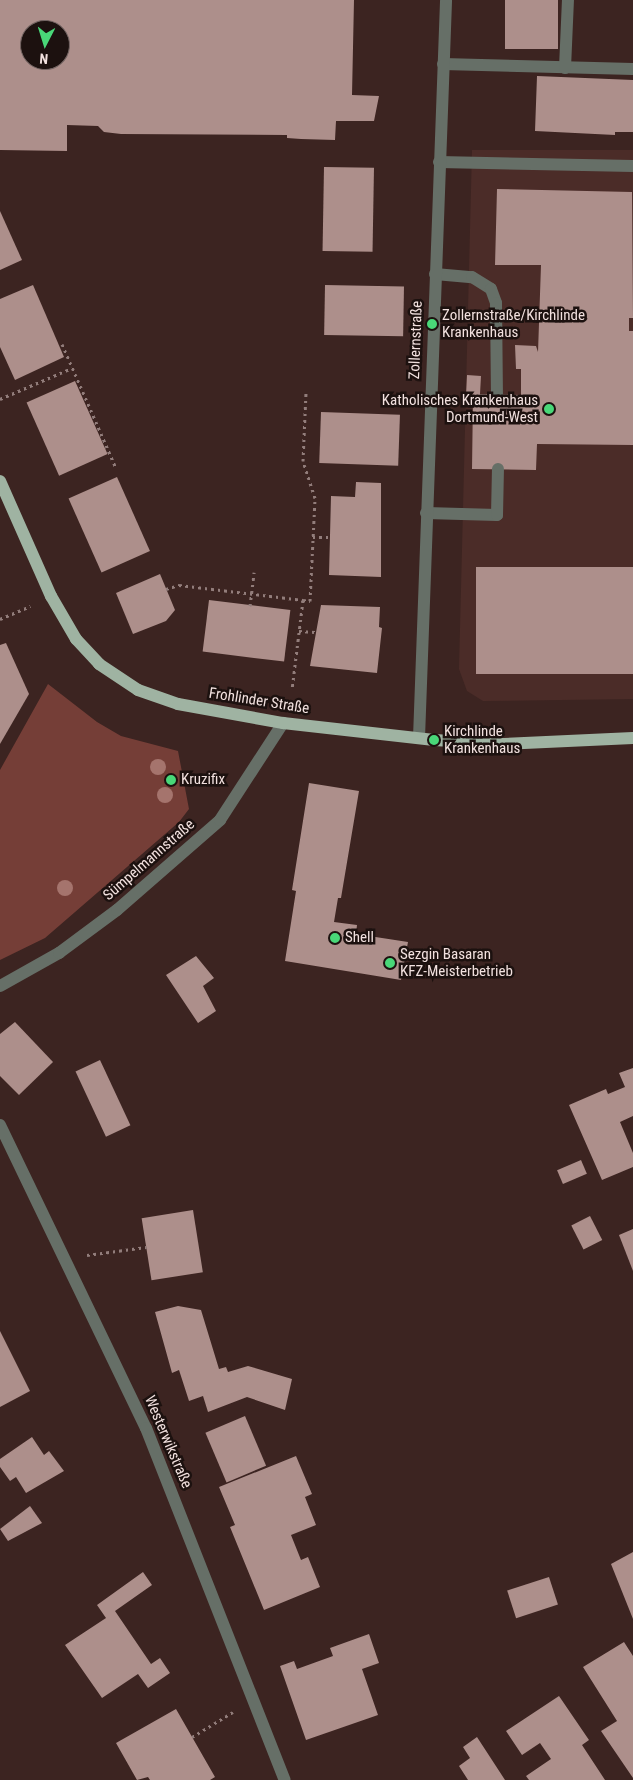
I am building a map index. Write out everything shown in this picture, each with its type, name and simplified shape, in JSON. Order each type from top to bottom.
[{"type":"main road","name":"Frohlinder Straße","points":[[0,481],[51,596],[76,639],[99,664],[138,690],[178,704],[283,722],[419,738],[504,744],[633,738]]},
{"type":"street","name":"Zollernstraße","points":[[419,738],[434,274],[446,0]]},
{"type":"street","points":[[565,68],[568,0]]},
{"type":"street","points":[[443,64],[633,69]]},
{"type":"street","points":[[439,162],[633,166]]},
{"type":"street","points":[[434,274],[472,277],[485,284],[494,294],[497,394]]},
{"type":"street","points":[[426,513],[497,516],[498,469]]},
{"type":"street","name":"Sümpelmannstraße","points":[[0,986],[59,953],[117,910],[220,820],[283,722]]},
{"type":"street","name":"Westerwikstraße","points":[[0,1125],[146,1428],[285,1780]]},
{"type":"path","points":[[62,344],[116,466]]},
{"type":"path","points":[[0,399],[72,368]]},
{"type":"path","points":[[166,589],[179,585],[310,601],[315,498],[303,461],[306,392]]},
{"type":"path","points":[[313,537],[330,537]]},
{"type":"path","points":[[250,606],[254,572]]},
{"type":"path","points":[[0,619],[51,596]]},
{"type":"path","points":[[292,690],[303,600]]},
{"type":"path","points":[[299,630],[315,632]]},
{"type":"path","points":[[68,1263],[86,1255],[146,1247]]},
{"type":"path","points":[[192,1737],[236,1711]]},
{"type":"shaded area","name":"Katholisches Krankenhaus Dortmund-West","points":[[472,150],[633,150],[633,699],[483,701],[467,691],[459,669]]},
{"type":"shaded area","points":[[48,684],[97,722],[121,736],[178,751],[189,809],[179,822],[45,938],[0,960],[0,770]]},
{"type":"building","points":[[0,0],[354,0],[352,95],[379,96],[374,121],[336,121],[335,140],[287,138],[287,135],[121,134],[104,132],[98,126],[67,125],[67,151],[0,150]]},
{"type":"building","points":[[505,0],[558,0],[558,49],[505,49]]},
{"type":"building","points":[[537,76],[633,80],[633,132],[615,132],[615,135],[535,131]]},
{"type":"building","points":[[324,167],[374,168],[373,252],[323,251]]},
{"type":"building","points":[[497,189],[632,192],[633,318],[629,318],[629,331],[633,331],[633,445],[537,444],[536,470],[472,469],[473,396],[466,396],[467,375],[481,376],[480,394],[521,395],[521,369],[516,369],[515,345],[536,346],[538,352],[541,265],[495,265]]},
{"type":"building","points":[[0,211],[22,260],[0,270]]},
{"type":"building","points":[[33,285],[64,357],[15,380],[0,347],[0,299]]},
{"type":"building","points":[[325,285],[404,286],[403,336],[324,335]]},
{"type":"building","points":[[75,381],[108,454],[59,476],[27,403]]},
{"type":"building","points":[[321,412],[400,415],[398,466],[319,463]]},
{"type":"building","points":[[117,477],[150,551],[102,573],[69,499]]},
{"type":"building","points":[[356,482],[381,483],[381,577],[329,575],[331,496],[355,497]]},
{"type":"building","points":[[476,567],[633,567],[633,674],[476,674]]},
{"type":"building","points":[[160,574],[175,610],[166,621],[133,634],[116,593]]},
{"type":"building","points":[[209,600],[290,610],[284,662],[203,652]]},
{"type":"building","points":[[321,605],[380,607],[379,627],[382,628],[377,673],[310,666]]},
{"type":"building","points":[[6,643],[29,694],[0,744],[0,645]]},
{"type":"building","points":[[309,783],[359,791],[341,898],[338,898],[334,922],[357,925],[356,934],[408,942],[401,980],[285,961],[296,891],[292,890]]},
{"type":"building","points":[[196,956],[214,978],[203,986],[216,1011],[198,1023],[166,975]]},
{"type":"building","points":[[15,1022],[53,1062],[19,1095],[0,1076],[0,1034]]},
{"type":"building","points":[[100,1060],[130,1125],[106,1137],[76,1071]]},
{"type":"building","points":[[633,1068],[633,1116],[620,1122],[633,1153],[633,1167],[602,1180],[569,1105],[606,1089],[608,1094],[625,1087],[619,1073]]},
{"type":"building","points":[[581,1160],[587,1174],[563,1184],[557,1170]]},
{"type":"building","points":[[193,1210],[203,1272],[151,1280],[142,1218]]},
{"type":"building","points":[[590,1216],[602,1240],[584,1250],[571,1226]]},
{"type":"building","points":[[633,1229],[633,1271],[619,1235]]},
{"type":"building","points":[[178,1306],[201,1310],[219,1369],[226,1367],[228,1372],[248,1366],[292,1379],[285,1410],[247,1397],[208,1412],[203,1396],[189,1401],[179,1370],[172,1373],[155,1312]]},
{"type":"building","points":[[0,1331],[30,1391],[0,1407]]},
{"type":"building","points":[[245,1416],[266,1466],[227,1483],[205,1433]]},
{"type":"building","points":[[32,1437],[44,1455],[49,1451],[64,1471],[26,1493],[16,1477],[10,1481],[0,1467],[0,1459]]},
{"type":"building","points":[[296,1456],[312,1494],[305,1497],[316,1525],[291,1535],[301,1560],[308,1557],[320,1587],[264,1610],[230,1527],[235,1525],[219,1487]]},
{"type":"building","points":[[30,1506],[42,1523],[8,1541],[0,1529]]},
{"type":"building","points":[[633,1552],[633,1619],[611,1564]]},
{"type":"building","points":[[143,1572],[152,1585],[115,1611],[151,1664],[160,1658],[170,1673],[148,1688],[138,1674],[102,1698],[65,1645],[106,1618],[97,1605]]},
{"type":"building","points":[[549,1577],[558,1605],[516,1618],[507,1591]]},
{"type":"building","points":[[369,1634],[379,1663],[362,1669],[378,1715],[306,1740],[280,1666],[294,1661],[297,1669],[333,1656],[330,1648]]},
{"type":"building","points":[[624,1642],[633,1656],[633,1778],[601,1731],[617,1721],[583,1667]]},
{"type":"building","points":[[559,1696],[589,1740],[582,1745],[605,1780],[529,1780],[526,1776],[551,1759],[540,1743],[522,1755],[506,1731]]},
{"type":"building","points":[[176,1709],[215,1777],[210,1780],[150,1780],[148,1777],[137,1780],[116,1743]]},
{"type":"building","points":[[477,1737],[505,1780],[468,1780],[459,1766],[470,1758],[463,1747]]},
{"type":"place","name":"Zollernstraße/Kirchlinde Krankenhaus","points":[[432,324]]},
{"type":"place","name":"Katholisches Krankenhaus Dortmund-West","points":[[549,409]]},
{"type":"place","name":"Kirchlinde Krankenhaus","points":[[434,740]]},
{"type":"place","name":"Kruzifix","points":[[171,780]]},
{"type":"place","name":"Shell","points":[[335,938]]},
{"type":"place","name":"Sezgin Basaran KFZ-Meisterbetrieb","points":[[390,963]]}]
